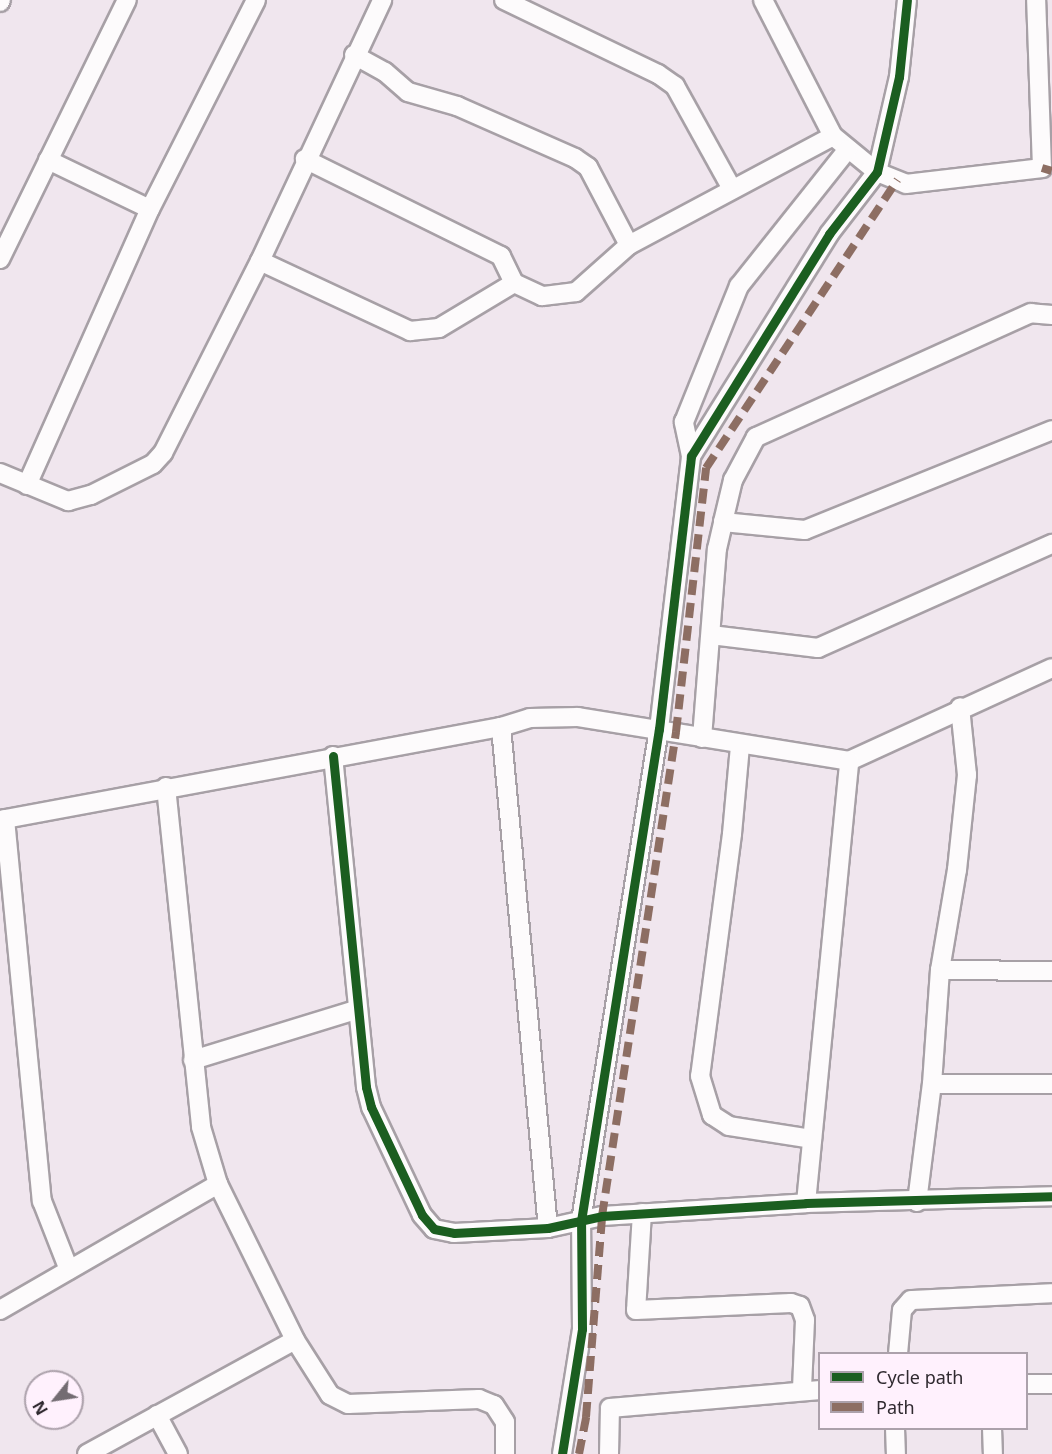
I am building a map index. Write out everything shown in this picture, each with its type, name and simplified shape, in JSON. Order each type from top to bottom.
[{"type":"street","points":[[1,252],[127,0]]},
{"type":"street","points":[[27,485],[150,209],[256,0]]},
{"type":"street","points":[[0,473],[68,501],[79,500],[153,464],[172,440],[260,261],[305,159],[382,0]]},
{"type":"street","points":[[504,0],[658,74],[675,86],[732,189]]},
{"type":"street","points":[[763,0],[833,136],[877,172],[906,184],[1042,168],[1036,0]]},
{"type":"street","points":[[691,456],[829,234],[877,172],[899,77],[907,0]]},
{"type":"street","points":[[354,55],[386,72],[408,92],[457,106],[575,158],[588,167],[629,245]]},
{"type":"street","points":[[305,159],[501,256],[514,283],[542,296],[576,292],[629,245],[833,136]]},
{"type":"street","points":[[562,1454],[582,1329],[581,1221],[659,729],[691,456],[684,423],[739,286],[848,149]]},
{"type":"street","points":[[48,160],[150,209]]},
{"type":"street","points":[[260,261],[410,331],[439,328],[514,283]]},
{"type":"street","points":[[702,738],[723,522],[733,480],[756,437],[1031,313],[1052,315]]},
{"type":"street","points":[[723,522],[805,530],[1052,430]]},
{"type":"street","points":[[711,635],[818,648],[1052,544]]},
{"type":"street","points":[[69,1270],[42,1201],[2,819],[166,786],[501,727],[530,718],[578,717],[659,729],[740,746],[849,760],[960,707],[1052,668],[1052,674]]},
{"type":"street","points":[[917,1202],[932,1084],[940,970],[957,870],[967,775],[960,707]]},
{"type":"street","points":[[501,727],[548,1228]]},
{"type":"street","points":[[740,746],[732,834],[700,1076],[712,1115],[729,1126],[812,1139]]},
{"type":"street","points":[[333,756],[356,1010],[371,1107],[422,1215],[434,1229],[454,1233],[548,1228],[642,1213],[806,1203],[917,1202],[1052,1196]]},
{"type":"street","points":[[806,1203],[849,760]]},
{"type":"street","points":[[166,786],[201,1127],[218,1184],[295,1340],[330,1395],[348,1404],[479,1399],[494,1405],[505,1422],[505,1454]]},
{"type":"street","points":[[940,970],[1052,971]]},
{"type":"street","points":[[193,1060],[356,1010]]},
{"type":"street","points":[[932,1084],[1052,1084]]},
{"type":"street","points":[[0,1310],[218,1184]]},
{"type":"street","points":[[609,1454],[610,1408],[811,1390],[805,1320],[800,1306],[791,1303],[636,1310],[642,1213]]},
{"type":"street","points":[[898,1352],[902,1310],[911,1300],[1052,1293]]},
{"type":"street","points":[[87,1454],[295,1340]]},
{"type":"street","points":[[1028,1384],[1052,1384]]},
{"type":"street","points":[[157,1415],[178,1454]]},
{"type":"street","points":[[895,1430],[896,1454]]},
{"type":"street","points":[[992,1430],[993,1454]]},
{"type":"marked path","points":[[1042,168],[1052,171]]},
{"type":"marked path","points":[[579,1454],[586,1417],[602,1216],[676,732],[706,468],[897,180]]},
{"type":"cycle path","points":[[562,1454],[582,1329],[581,1221],[659,729],[691,456],[829,234],[877,172],[899,77],[907,0]]},
{"type":"cycle path","points":[[333,756],[366,1087],[371,1107],[422,1215],[434,1229],[454,1233],[548,1228],[602,1216],[806,1203],[1052,1196]]}]
